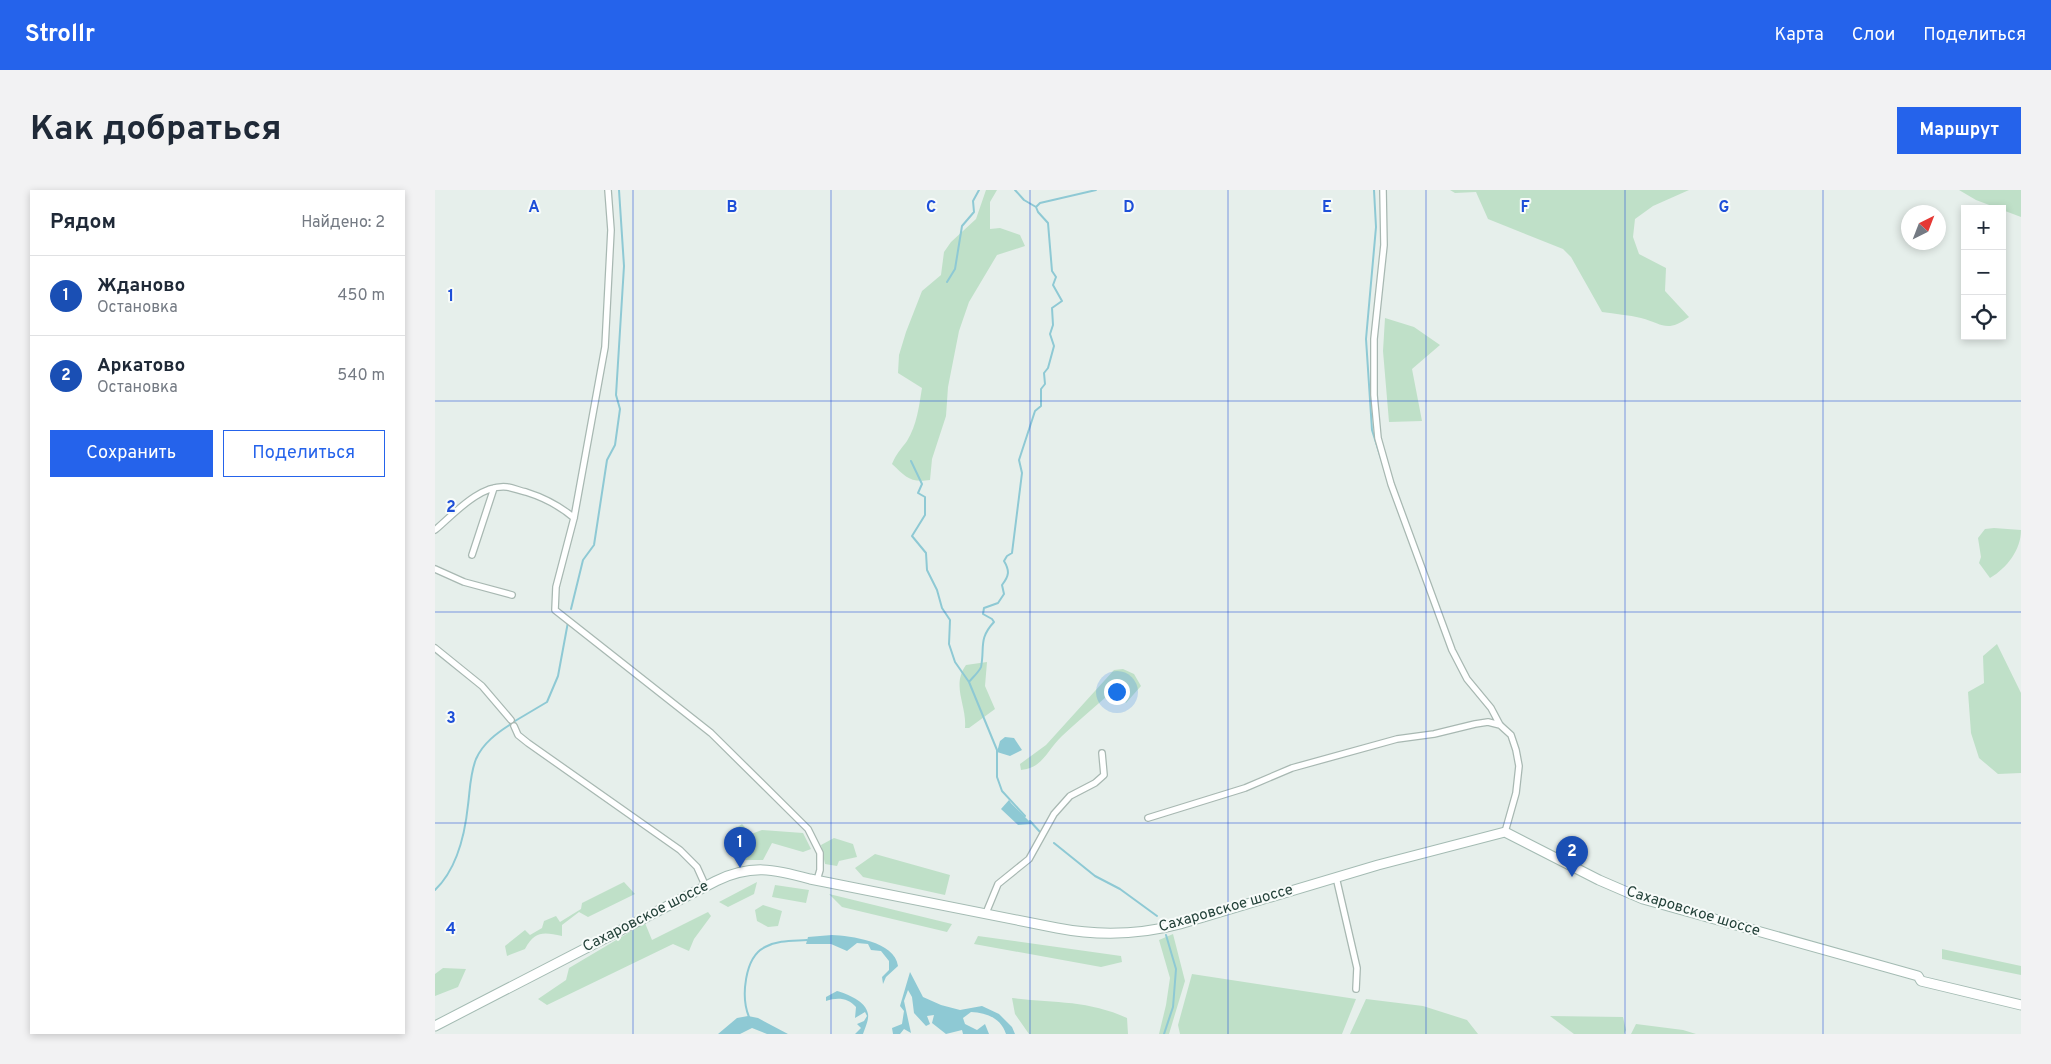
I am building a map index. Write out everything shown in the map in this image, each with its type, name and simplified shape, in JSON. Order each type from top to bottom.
[{"type":"main road","name":"Сахаровское шоссе","points":[[435,1026],[706,887],[733,874],[758,869],[779,870],[817,880],[1078,931],[1140,932],[1188,922],[1336,877],[1505,832],[1599,880],[1643,899],[1917,976],[1921,981],[2021,1005]]},
{"type":"street","points":[[608,190],[611,230],[605,347],[574,518],[556,587],[555,610],[711,733],[809,829],[819,852],[820,870],[817,880]]},
{"type":"street","points":[[1383,190],[1383,245],[1374,339],[1374,395],[1377,438],[1391,484],[1452,650],[1464,673],[1491,708],[1500,725],[1511,735],[1519,766],[1516,793],[1505,832]]},
{"type":"street","points":[[435,530],[479,494],[494,488],[507,487],[543,497],[559,505],[574,518]]},
{"type":"street","points":[[472,555],[494,488]]},
{"type":"street","points":[[435,568],[463,582],[512,595]]},
{"type":"street","points":[[435,648],[482,686],[513,723],[518,735],[680,850],[697,868],[706,887]]},
{"type":"street","points":[[1149,818],[1245,788],[1291,768],[1397,739],[1434,734],[1488,722],[1500,725]]},
{"type":"street","points":[[986,913],[998,884],[1029,859],[1054,814],[1070,796],[1095,784],[1104,775],[1102,753]]},
{"type":"street","points":[[1336,877],[1357,968],[1356,988]]},
{"type":"green space","points":[[986,190],[997,190],[990,202],[990,229],[1000,228],[1020,235],[1025,246],[997,255],[969,302],[959,331],[948,387],[946,416],[932,459],[930,480],[913,480],[905,476],[892,464],[913,428],[922,388],[898,373],[899,355],[922,291],[941,275],[944,252],[951,242],[976,219]]},
{"type":"green space","points":[[1450,190],[1689,190],[1653,206],[1635,219],[1633,237],[1639,254],[1666,268],[1665,291],[1689,317],[1675,325],[1665,326],[1636,317],[1602,312],[1571,257],[1563,249],[1488,219],[1476,192],[1455,193]]},
{"type":"green space","points":[[1959,190],[2021,190],[2021,217],[2006,211],[2006,205],[1989,205]]},
{"type":"green space","points":[[1385,318],[1414,327],[1440,345],[1412,369],[1422,421],[1389,422],[1383,351]]},
{"type":"green space","points":[[1985,529],[2021,530],[2019,545],[2012,558],[1990,578],[1979,563],[1981,557],[1978,538]]},
{"type":"green space","points":[[1997,644],[2021,693],[2021,773],[1998,774],[1979,758],[1971,733],[1968,692],[1984,683],[1983,656]]},
{"type":"green space","points":[[987,662],[985,686],[995,709],[969,728],[965,728],[960,688],[962,673],[966,665]]},
{"type":"green space","points":[[1123,669],[1134,674],[1141,686],[1126,703],[1123,697],[1106,697],[1062,736],[1040,762],[1028,769],[1021,770],[1020,764],[1046,745],[1114,670]]},
{"type":"green space","points":[[742,824],[751,834],[762,830],[803,833],[811,849],[803,852],[772,843],[763,860],[741,860],[730,832]]},
{"type":"green space","points":[[834,838],[853,844],[857,857],[839,861],[837,866],[825,864],[821,845]]},
{"type":"green space","points":[[875,854],[950,875],[945,895],[863,877],[855,868]]},
{"type":"green space","points":[[624,882],[635,894],[588,917],[579,912],[562,925],[562,936],[540,934],[532,939],[525,949],[507,956],[505,946],[525,930],[530,935],[542,928],[544,921],[556,916],[560,922],[581,909],[582,903]]},
{"type":"green space","points":[[757,882],[754,894],[728,907],[719,902]]},
{"type":"green space","points":[[775,885],[809,890],[806,903],[772,897]]},
{"type":"green space","points":[[829,894],[952,924],[947,932],[842,907]]},
{"type":"green space","points":[[763,905],[782,911],[778,926],[768,927],[757,921],[755,910]]},
{"type":"green space","points":[[708,912],[711,916],[694,939],[689,951],[673,944],[547,1005],[538,999],[566,980],[569,968],[645,923],[652,940]]},
{"type":"green space","points":[[1173,934],[1185,981],[1169,1034],[1159,1034],[1170,978],[1159,940]]},
{"type":"green space","points":[[978,936],[1121,956],[1122,962],[1101,967],[974,944]]},
{"type":"green space","points":[[1942,949],[2021,966],[2021,975],[1942,959]]},
{"type":"green space","points":[[443,968],[466,969],[458,987],[435,996],[435,974]]},
{"type":"green space","points":[[1192,974],[1356,999],[1342,1034],[1180,1034],[1178,1025]]},
{"type":"green space","points":[[1012,998],[1070,1003],[1113,1012],[1127,1018],[1128,1034],[1029,1034],[1015,1014]]},
{"type":"green space","points":[[1366,999],[1423,1006],[1467,1020],[1478,1034],[1350,1034]]},
{"type":"green space","points":[[1550,1016],[1623,1017],[1626,1030],[1624,1034],[1574,1034]]},
{"type":"green space","points":[[1636,1024],[1683,1030],[1696,1034],[1631,1034]]},
{"type":"water","points":[[1005,737],[1014,738],[1022,750],[1010,756],[997,752],[1000,741]]},
{"type":"water","points":[[1009,800],[1032,824],[1018,825],[1001,809]]},
{"type":"water","points":[[832,935],[871,941],[881,945],[895,958],[898,966],[886,977],[883,984],[882,977],[889,970],[889,961],[881,951],[871,950],[868,944],[857,943],[847,951],[831,944],[806,944],[808,937]]},
{"type":"water","points":[[910,972],[923,997],[941,1005],[960,1010],[982,1006],[999,1014],[1012,1027],[1015,1034],[1006,1034],[1001,1024],[993,1017],[971,1012],[963,1018],[965,1024],[977,1030],[985,1024],[989,1034],[963,1034],[962,1030],[946,1034],[932,1023],[934,1015],[927,1016],[930,1024],[926,1026],[914,1013],[912,997],[908,990],[904,1001],[911,1033],[904,1029],[900,1034],[893,1034],[892,1028],[902,1024],[904,1011],[900,1006]]},
{"type":"water","points":[[837,991],[856,999],[867,1009],[868,1019],[863,1034],[855,1034],[861,1028],[857,1024],[864,1021],[867,1016],[865,1012],[855,1018],[856,1007],[850,1002],[839,999],[826,1001],[826,997]]},
{"type":"water","points":[[748,1016],[758,1018],[788,1034],[767,1034],[752,1028],[740,1034],[718,1034],[737,1018]]},
{"type":"waterway","points":[[571,609],[583,560],[594,545],[607,460],[615,445],[620,409],[616,395],[624,266],[619,190]]},
{"type":"waterway","points":[[947,282],[955,269],[962,226],[974,212],[973,201],[979,190]]},
{"type":"waterway","points":[[1015,190],[1024,200],[1036,207],[1048,223],[1052,271],[1056,277],[1053,285],[1062,301],[1052,308],[1053,325],[1050,334],[1054,346],[1048,368],[1044,373],[1045,384],[1041,389],[1041,406],[1035,411],[1019,460],[1022,473],[1012,553],[1004,561],[1008,573],[1002,585],[1004,594],[998,603],[984,608],[983,614],[994,622],[984,639],[981,667],[969,682],[997,750],[997,777],[1002,791],[1025,816]]},
{"type":"waterway","points":[[1036,207],[1040,203],[1096,190]]},
{"type":"waterway","points":[[1374,190],[1376,227],[1366,339],[1372,430],[1384,468]]},
{"type":"waterway","points":[[911,461],[922,484],[918,493],[925,497],[925,515],[912,536],[926,553],[927,570],[937,590],[942,608],[950,620],[949,644],[955,662],[969,682]]},
{"type":"waterway","points":[[515,721],[547,702],[558,676],[568,622]]},
{"type":"waterway","points":[[435,890],[443,882],[459,851],[467,816],[471,776],[476,759],[486,743],[511,724]]},
{"type":"waterway","points":[[1030,821],[1040,832]]},
{"type":"waterway","points":[[1054,843],[1095,876],[1120,889],[1157,916]]},
{"type":"waterway","points":[[1164,1034],[1173,1007],[1176,969],[1166,935]]},
{"type":"waterway","points":[[749,1017],[745,999],[746,979],[753,959],[758,952],[775,943],[807,940]]},
{"type":"place","name":"Жданово","points":[[740,868]]},
{"type":"place","name":"Аркатово","points":[[1572,877]]}]
